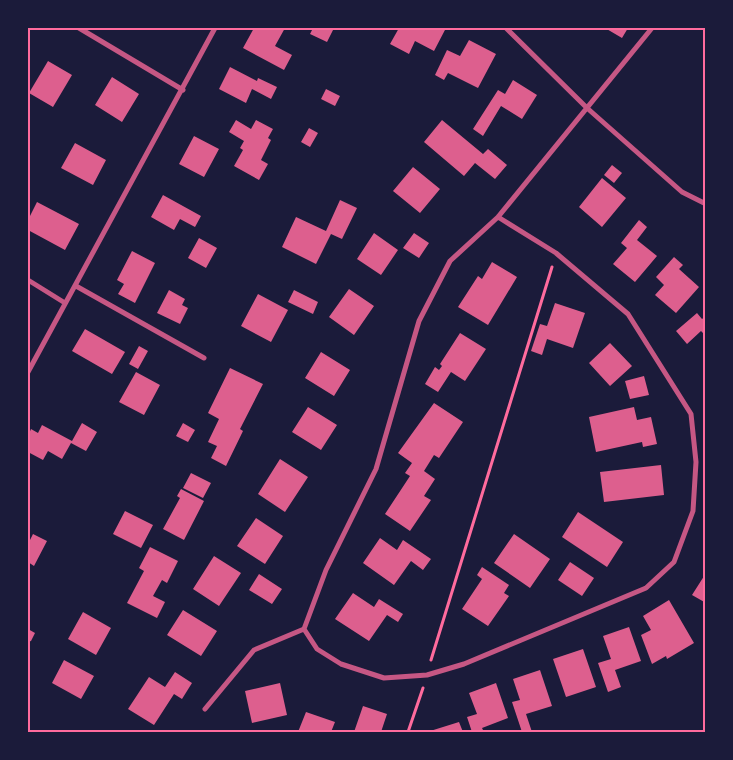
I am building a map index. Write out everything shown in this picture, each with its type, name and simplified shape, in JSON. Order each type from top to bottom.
[{"type":"street","points":[[78,28],[183,90]]},
{"type":"street","points":[[28,372],[216,28]]},
{"type":"street","points":[[506,28],[587,108],[682,192],[706,204]]},
{"type":"street","points":[[205,709],[254,650],[304,630],[326,570],[376,469],[419,321],[450,261],[498,217],[652,28]]},
{"type":"street","points":[[304,630],[317,649],[340,664],[384,678],[427,675],[464,664],[646,588],[674,562],[693,511],[696,462],[691,414],[628,314],[556,253],[498,217]]},
{"type":"street","points":[[28,280],[65,303]]},
{"type":"street","points":[[76,286],[204,358]]},
{"type":"path","points":[[408,732],[556,253]]},
{"type":"building","points":[[254,28],[285,28],[275,46],[292,55],[284,70],[243,48]]},
{"type":"building","points":[[313,28],[334,28],[327,42],[310,34]]},
{"type":"building","points":[[399,28],[446,28],[434,51],[415,41],[409,54],[390,44]]},
{"type":"building","points":[[605,28],[628,28],[622,38]]},
{"type":"building","points":[[469,40],[496,54],[478,88],[448,73],[444,80],[435,75],[447,50],[460,56]]},
{"type":"building","points":[[48,61],[72,75],[53,107],[29,93]]},
{"type":"building","points":[[230,67],[257,81],[258,78],[277,87],[271,99],[252,89],[246,103],[219,89]]},
{"type":"building","points":[[112,77],[139,94],[122,122],[95,105]]},
{"type":"building","points":[[513,80],[537,95],[522,119],[501,106],[483,136],[473,129],[498,90],[505,94]]},
{"type":"building","points":[[326,89],[340,96],[335,106],[321,99]]},
{"type":"building","points":[[236,120],[251,129],[256,120],[273,129],[268,138],[271,140],[261,160],[268,164],[259,180],[234,166],[243,150],[240,148],[244,141],[229,132]]},
{"type":"building","points":[[442,120],[483,154],[488,149],[507,165],[495,179],[475,163],[464,176],[424,142]]},
{"type":"building","points":[[309,128],[318,133],[310,147],[301,142]]},
{"type":"building","points":[[194,136],[219,149],[204,177],[179,164]]},
{"type":"building","points":[[75,143],[106,160],[93,185],[61,168]]},
{"type":"building","points":[[612,165],[622,173],[614,183],[604,175]]},
{"type":"building","points":[[413,167],[440,189],[420,213],[393,191]]},
{"type":"building","points":[[602,178],[626,198],[602,227],[579,207]]},
{"type":"building","points":[[163,195],[201,216],[195,227],[180,219],[174,230],[151,217]]},
{"type":"building","points":[[340,200],[357,208],[342,239],[331,234],[316,264],[282,247],[296,217],[326,231]]},
{"type":"building","points":[[37,202],[79,224],[65,250],[28,230],[28,220]]},
{"type":"building","points":[[639,220],[647,227],[637,240],[657,256],[635,282],[613,264],[627,248],[621,243]]},
{"type":"building","points":[[374,233],[398,250],[381,275],[357,259]]},
{"type":"building","points":[[414,233],[429,243],[419,258],[403,248]]},
{"type":"building","points":[[199,238],[217,248],[206,268],[188,258]]},
{"type":"building","points":[[132,251],[155,263],[135,303],[118,294],[124,284],[117,280]]},
{"type":"building","points":[[674,257],[683,265],[679,269],[699,287],[676,313],[655,295],[664,285],[656,277]]},
{"type":"building","points":[[492,262],[517,277],[488,325],[458,307],[478,276],[482,279]]},
{"type":"building","points":[[349,289],[374,306],[354,335],[329,317]]},
{"type":"building","points":[[169,290],[185,299],[182,305],[188,308],[180,324],[157,313]]},
{"type":"building","points":[[294,290],[318,302],[313,314],[288,302]]},
{"type":"building","points":[[258,294],[288,310],[271,342],[241,326]]},
{"type":"building","points":[[555,303],[585,313],[573,348],[547,339],[542,355],[531,351],[540,324],[547,326]]},
{"type":"building","points":[[697,313],[702,319],[706,316],[706,336],[701,331],[687,344],[676,331]]},
{"type":"building","points":[[85,329],[125,352],[112,374],[72,351]]},
{"type":"building","points":[[460,333],[486,349],[465,381],[451,372],[438,392],[425,384],[435,367],[439,370],[442,366],[440,364]]},
{"type":"building","points":[[610,343],[632,366],[610,386],[589,363]]},
{"type":"building","points":[[139,346],[148,351],[138,369],[129,364]]},
{"type":"building","points":[[321,352],[350,370],[334,396],[305,378]]},
{"type":"building","points":[[230,368],[263,384],[240,429],[243,431],[226,466],[211,458],[217,446],[208,442],[219,419],[208,413]]},
{"type":"building","points":[[136,372],[160,385],[144,415],[119,402]]},
{"type":"building","points":[[644,376],[649,395],[630,399],[625,381]]},
{"type":"building","points":[[434,403],[463,422],[439,458],[434,455],[424,471],[435,479],[424,496],[431,500],[410,531],[385,514],[410,476],[405,473],[412,463],[398,453]]},
{"type":"building","points":[[308,407],[337,425],[321,450],[292,432]]},
{"type":"building","points":[[634,407],[637,420],[651,417],[657,444],[643,447],[642,442],[596,452],[589,417]]},
{"type":"building","points":[[82,423],[97,432],[86,451],[71,443],[62,459],[48,451],[43,460],[28,452],[28,436],[31,429],[38,433],[42,425],[72,441]]},
{"type":"building","points":[[183,423],[195,430],[188,442],[176,436]]},
{"type":"building","points":[[280,459],[308,477],[285,512],[258,494]]},
{"type":"building","points":[[661,465],[664,495],[604,502],[600,472]]},
{"type":"building","points":[[191,473],[211,483],[203,498],[183,488]]},
{"type":"building","points":[[181,489],[204,501],[184,540],[163,529],[180,498],[177,496]]},
{"type":"building","points":[[125,511],[153,525],[141,548],[113,534]]},
{"type":"building","points":[[578,512],[623,542],[607,567],[562,537]]},
{"type":"building","points":[[256,518],[283,536],[265,564],[237,546]]},
{"type":"building","points":[[33,534],[47,541],[34,566],[28,562],[28,544]]},
{"type":"building","points":[[514,534],[550,559],[530,588],[494,563]]},
{"type":"building","points":[[380,538],[397,550],[403,540],[431,559],[423,570],[411,561],[394,585],[363,563]]},
{"type":"building","points":[[150,547],[178,561],[167,583],[162,580],[153,596],[165,602],[157,618],[127,603],[144,571],[139,568]]},
{"type":"building","points":[[214,556],[241,573],[219,606],[193,589]]},
{"type":"building","points":[[570,562],[594,578],[582,596],[558,580]]},
{"type":"building","points":[[482,567],[509,585],[504,593],[509,596],[488,626],[462,609],[482,579],[477,575]]},
{"type":"building","points":[[706,573],[706,603],[692,595]]},
{"type":"building","points":[[259,574],[282,589],[272,604],[249,590]]},
{"type":"building","points":[[353,593],[374,607],[379,599],[403,614],[398,622],[387,615],[369,641],[335,619]]},
{"type":"building","points":[[669,600],[694,643],[667,659],[666,656],[652,664],[641,635],[651,630],[643,616]]},
{"type":"building","points":[[183,610],[217,631],[201,656],[167,635]]},
{"type":"building","points":[[83,612],[111,628],[96,655],[68,639]]},
{"type":"building","points":[[629,627],[641,661],[615,670],[621,687],[608,692],[598,663],[611,659],[603,636]]},
{"type":"building","points":[[28,629],[35,633],[31,641],[28,642]]},
{"type":"building","points":[[583,649],[596,687],[566,697],[553,659]]},
{"type":"building","points":[[64,660],[94,676],[81,699],[52,683]]},
{"type":"building","points":[[540,670],[552,706],[526,714],[532,732],[522,732],[512,702],[520,700],[513,679]]},
{"type":"building","points":[[175,672],[192,683],[182,699],[174,694],[154,725],[128,709],[149,677],[165,687]]},
{"type":"building","points":[[280,683],[287,715],[252,723],[245,691]]},
{"type":"building","points":[[496,683],[508,718],[482,728],[484,732],[472,732],[467,717],[477,714],[469,693]]},
{"type":"building","points":[[363,706],[387,714],[381,732],[354,732]]},
{"type":"building","points":[[306,712],[335,722],[331,732],[298,732]]},
{"type":"building","points":[[459,722],[463,732],[427,732]]}]
